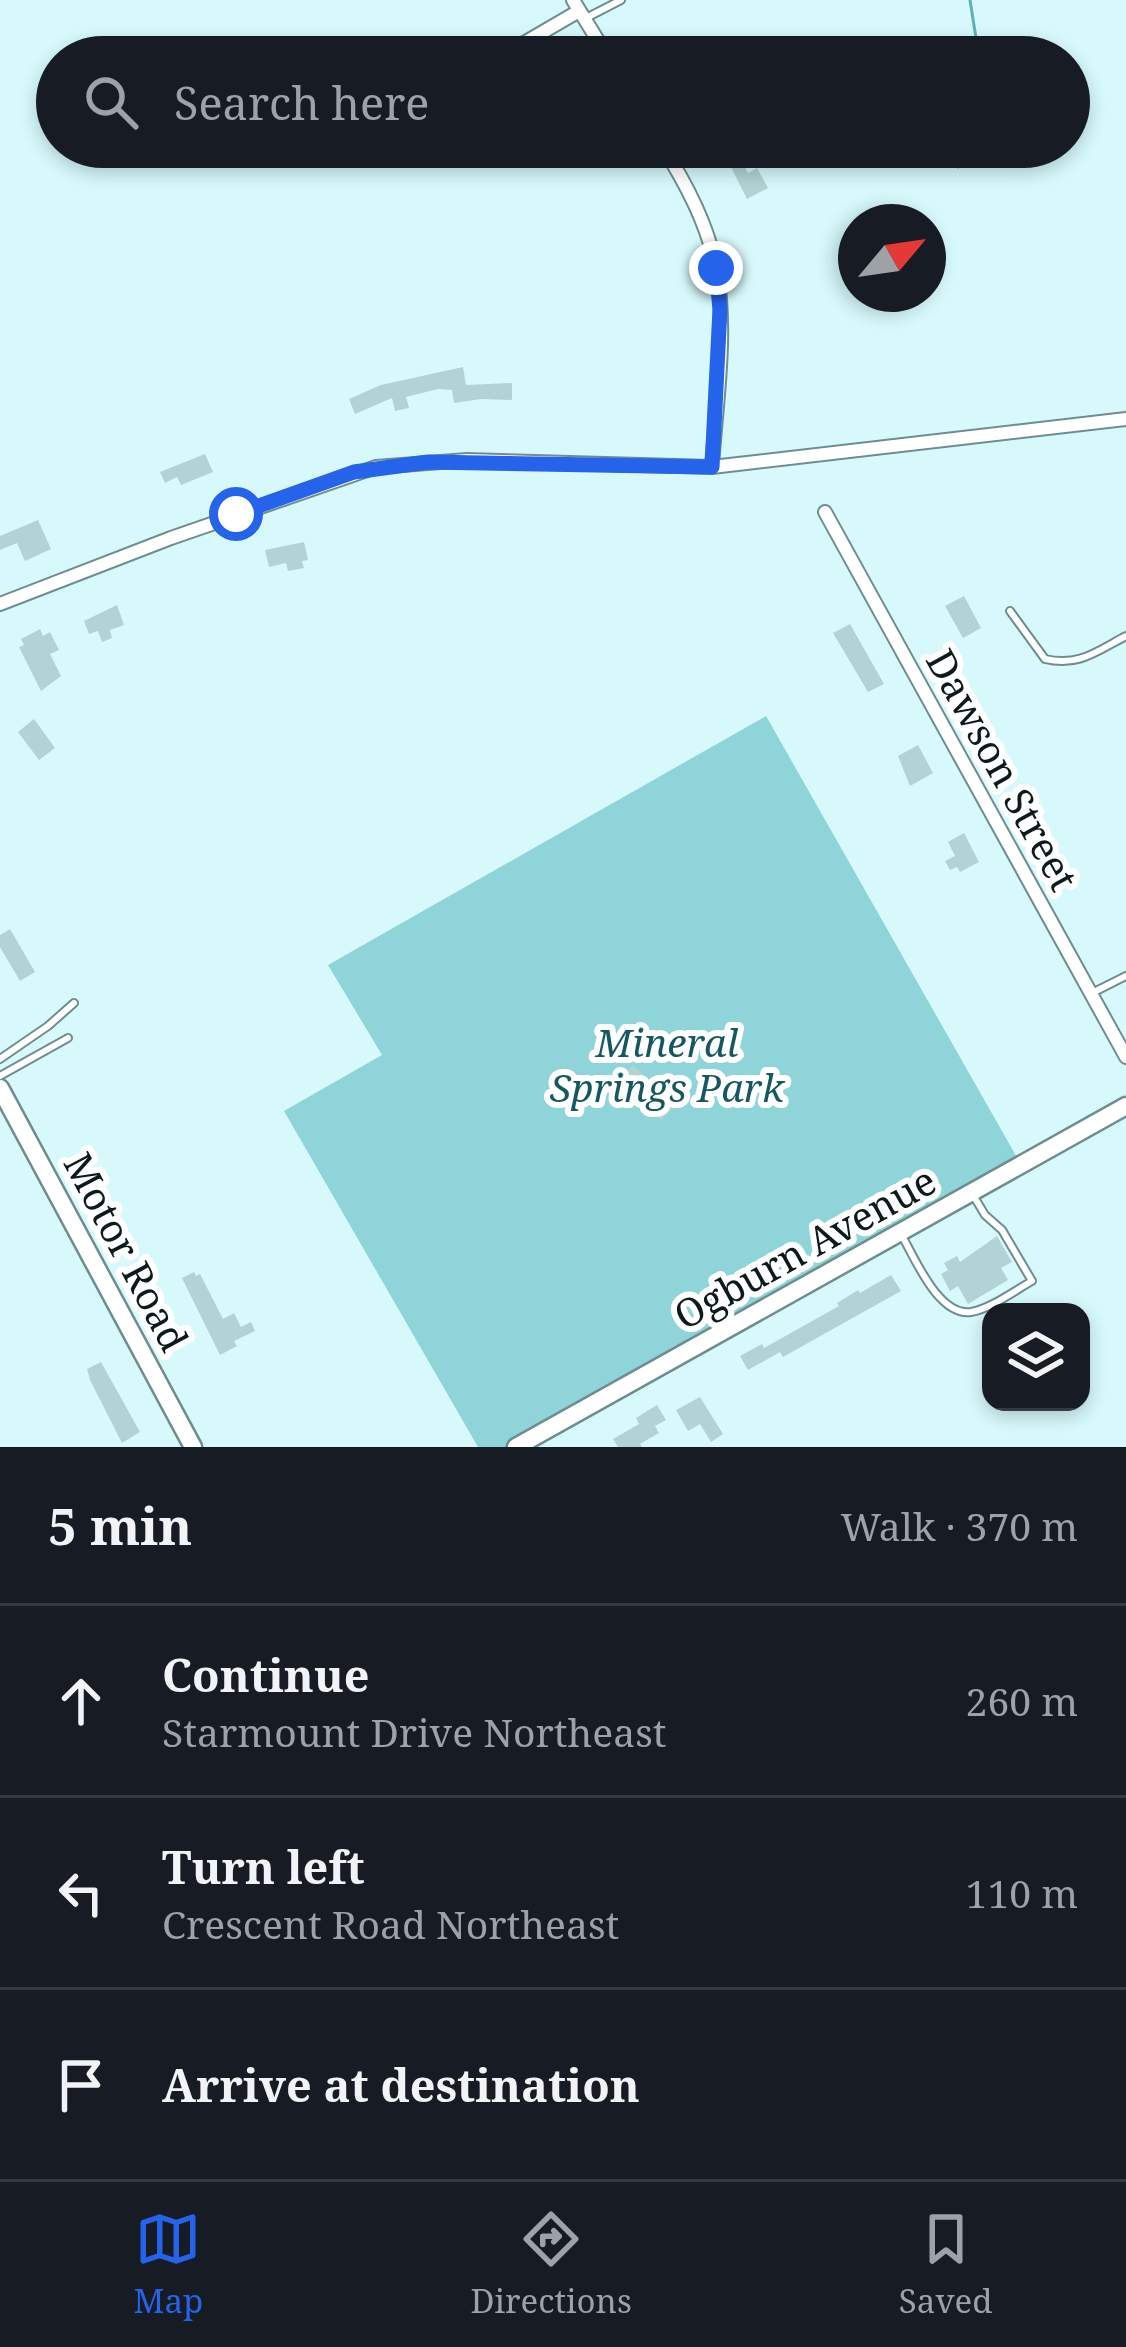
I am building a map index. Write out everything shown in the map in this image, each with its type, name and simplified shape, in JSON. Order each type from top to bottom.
[{"type":"street","points":[[535,36],[579,10],[595,36]]},
{"type":"street","points":[[674,168],[703,224],[716,268],[720,309],[712,467]]},
{"type":"street","points":[[0,604],[376,467],[467,460],[712,467],[1126,419]]},
{"type":"street","name":"Dawson Street","points":[[825,512],[1126,1058]]},
{"type":"street","name":"Motor Road","points":[[0,1088],[193,1447]]},
{"type":"street","name":"Ogburn Avenue","points":[[515,1447],[1126,1106]]},
{"type":"lane","points":[[579,10],[621,0]]},
{"type":"lane","points":[[1010,611],[1045,658],[1058,662],[1094,656],[1126,636]]},
{"type":"lane","points":[[1091,994],[1126,976]]},
{"type":"lane","points":[[0,1059],[74,1003]]},
{"type":"lane","points":[[0,1076],[68,1037]]},
{"type":"lane","points":[[900,1232],[934,1290],[962,1312],[974,1311],[1032,1281],[1002,1230],[985,1215],[972,1193]]},
{"type":"green space","name":"Mineral Springs Park","points":[[766,716],[1019,1161],[509,1447],[478,1447],[284,1111],[382,1055],[328,965]]},
{"type":"building","points":[[732,168],[746,168],[748,173],[757,168],[768,188],[747,199]]},
{"type":"building","points":[[463,367],[466,385],[512,383],[512,400],[454,403],[452,390],[438,389],[406,397],[409,408],[395,411],[392,398],[355,414],[349,399],[381,385]]},
{"type":"building","points":[[205,454],[213,472],[181,485],[177,477],[165,483],[160,472]]},
{"type":"building","points":[[38,520],[51,549],[25,561],[17,543],[0,550],[0,536]]},
{"type":"building","points":[[304,542],[308,560],[302,561],[304,568],[288,571],[286,563],[269,567],[265,550]]},
{"type":"building","points":[[964,596],[981,628],[963,638],[945,606]]},
{"type":"building","points":[[117,605],[124,625],[110,630],[112,638],[102,642],[98,631],[89,634],[84,621]]},
{"type":"building","points":[[850,624],[884,684],[868,692],[833,633]]},
{"type":"building","points":[[40,629],[43,636],[50,632],[59,650],[50,654],[61,676],[41,691],[19,647],[24,645],[21,639]]},
{"type":"building","points":[[34,719],[55,748],[39,760],[18,732]]},
{"type":"building","points":[[918,745],[933,773],[910,786],[898,756]]},
{"type":"building","points":[[964,833],[979,862],[960,872],[957,867],[950,870],[945,861],[955,856],[948,842]]},
{"type":"building","points":[[10,929],[35,972],[20,981],[0,947],[0,935]]},
{"type":"building","points":[[633,1065],[675,1107],[661,1120],[619,1079]]},
{"type":"building","points":[[997,1236],[1012,1262],[1001,1268],[1008,1280],[968,1304],[958,1286],[950,1291],[941,1274],[948,1270],[944,1263],[957,1256],[960,1262]]},
{"type":"building","points":[[200,1274],[223,1319],[234,1313],[241,1327],[251,1322],[255,1331],[234,1341],[237,1346],[220,1355],[182,1278]]},
{"type":"building","points":[[891,1275],[901,1291],[783,1357],[780,1352],[748,1370],[740,1356],[762,1344],[764,1348]]},
{"type":"building","points":[[101,1362],[140,1432],[122,1443],[87,1369]]},
{"type":"building","points":[[700,1397],[723,1434],[711,1442],[700,1424],[688,1431],[676,1410]]},
{"type":"building","points":[[657,1405],[666,1420],[655,1426],[659,1433],[642,1447],[618,1447],[613,1439],[639,1424],[636,1418]]},
{"type":"waterway","points":[[970,0],[976,36]]},
{"type":"route","points":[[236,514],[376,467],[467,460],[712,467],[720,309],[716,268]]}]
